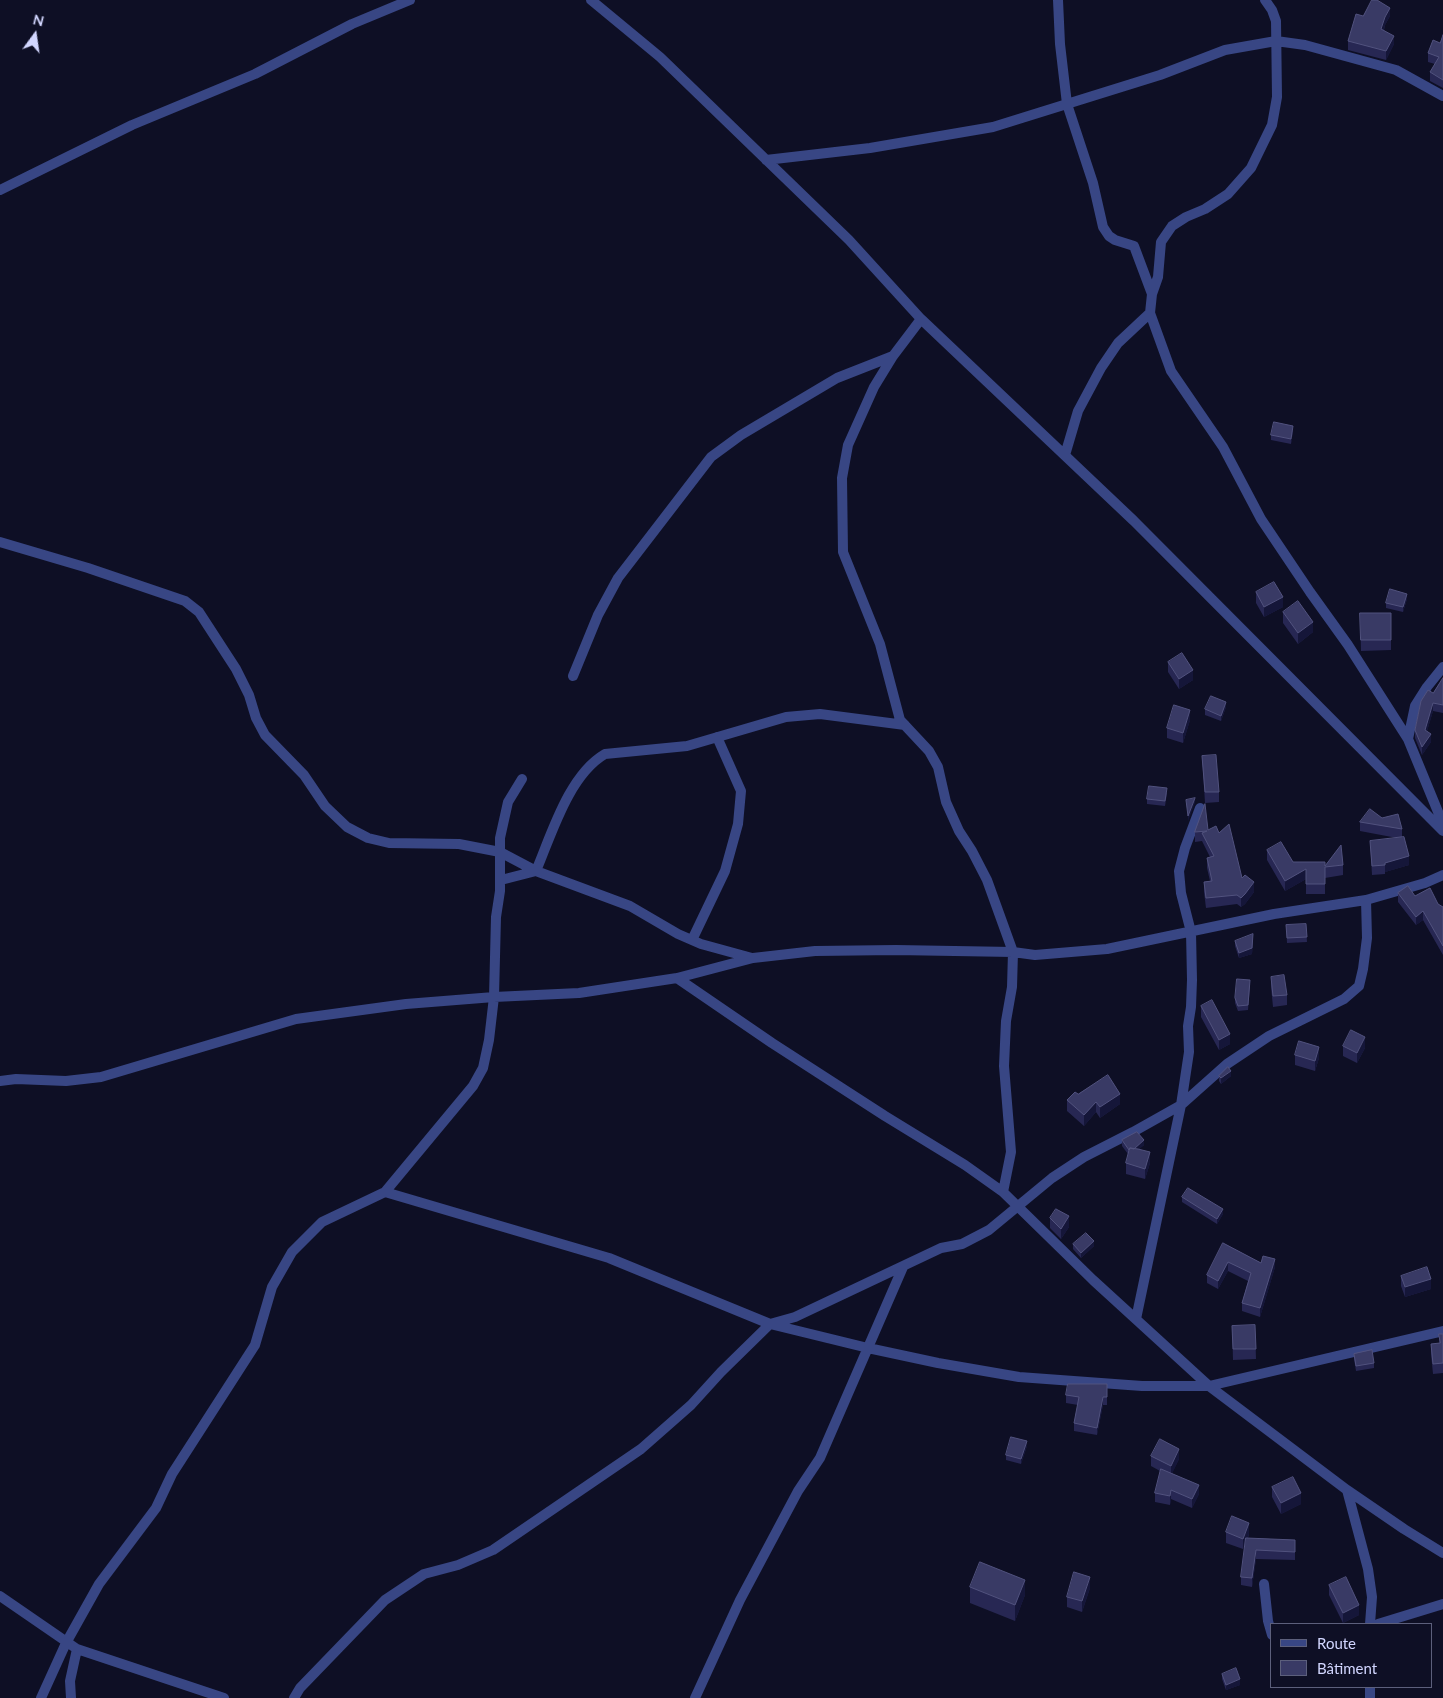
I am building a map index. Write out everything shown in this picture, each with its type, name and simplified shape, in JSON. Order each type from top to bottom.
[{"type":"street","points":[[0,190],[132,125],[255,74],[352,24],[410,0]]},
{"type":"street","points":[[590,0],[660,57],[766,160],[848,240],[922,319],[1134,521],[1443,831]]},
{"type":"street","points":[[1058,0],[1060,44],[1067,104],[1092,184],[1103,227],[1115,240],[1134,246],[1152,294]]},
{"type":"street","points":[[1265,0],[1272,10],[1276,22],[1277,97],[1272,125],[1251,168],[1228,194],[1205,209],[1186,217],[1172,226],[1161,242],[1158,278],[1152,294],[1150,313],[1171,371],[1223,447],[1261,519],[1348,644],[1408,739],[1443,824]]},
{"type":"street","points":[[766,160],[870,148],[993,127],[1160,75],[1225,50],[1276,40],[1305,45],[1396,70],[1443,96]]},
{"type":"street","points":[[1065,455],[1078,411],[1101,368],[1118,343],[1150,313]]},
{"type":"street","points":[[922,319],[892,356],[874,388],[848,445],[842,478],[843,552],[880,644],[900,720],[929,751],[938,767],[946,802],[959,831],[987,880],[1012,952],[1012,987],[1006,1021],[1004,1066],[1010,1152],[1002,1192]]},
{"type":"street","points":[[573,676],[598,615],[618,578],[711,457],[741,435],[837,378],[892,356]]},
{"type":"street","points":[[0,542],[88,568],[184,601],[199,612],[236,669],[249,695],[256,718],[266,735],[304,775],[325,806],[346,827],[368,838],[389,843],[459,844],[500,852],[536,871],[630,906],[678,934],[701,944],[753,958]]},
{"type":"street","points":[[1408,739],[1415,706],[1427,687],[1443,668]]},
{"type":"street","points":[[536,871],[572,786],[594,760],[605,754],[687,746],[786,718],[820,714],[905,725]]},
{"type":"street","points":[[692,940],[725,871],[738,824],[741,791],[717,737]]},
{"type":"street","points":[[40,1698],[66,1643],[99,1584],[156,1508],[172,1474],[255,1344],[272,1287],[292,1252],[322,1222],[385,1192],[473,1086],[483,1068],[489,1040],[494,996],[496,917],[501,880],[500,838],[508,802],[522,779]]},
{"type":"street","points":[[1136,1319],[1189,1052],[1188,1026],[1192,980],[1191,932],[1181,893],[1179,871],[1185,848],[1200,808]]},
{"type":"street","points":[[501,880],[536,871]]},
{"type":"street","points":[[0,1081],[16,1079],[66,1081],[101,1077],[296,1019],[406,1004],[494,996],[580,993],[678,978],[753,958],[824,951],[896,950],[1034,954],[1107,949],[1274,914],[1366,900],[1425,883],[1443,875]]},
{"type":"street","points":[[294,1698],[300,1688],[385,1600],[424,1574],[458,1565],[493,1550],[641,1449],[691,1405],[721,1372],[770,1324],[795,1316],[941,1248],[962,1244],[989,1230],[1052,1178],[1084,1157],[1180,1105],[1227,1064],[1261,1041],[1344,999],[1359,986],[1363,969],[1367,938],[1366,900]]},
{"type":"street","points":[[678,978],[772,1043],[885,1116],[966,1165],[1002,1192],[1093,1280],[1210,1386],[1347,1490],[1443,1553]]},
{"type":"street","points":[[385,1192],[609,1258],[770,1324],[938,1363],[1020,1377],[1142,1386],[1210,1386],[1443,1331]]},
{"type":"street","points":[[695,1698],[740,1600],[798,1491],[820,1458],[903,1267]]},
{"type":"street","points":[[1347,1490],[1368,1569],[1372,1597],[1370,1623]]},
{"type":"street","points":[[1264,1584],[1270,1628]]},
{"type":"street","points":[[0,1596],[77,1650],[224,1698]]},
{"type":"street","points":[[1381,1623],[1443,1604]]},
{"type":"street","points":[[71,1698],[70,1681],[77,1650]]},
{"type":"building","points":[[1372,0],[1377,0],[1390,8],[1381,29],[1394,36],[1386,51],[1348,41],[1356,14],[1363,16]]},
{"type":"building","points":[[1443,35],[1443,80],[1430,72],[1439,57],[1428,53],[1433,40],[1440,43]]},
{"type":"building","points":[[1274,422],[1293,426],[1291,439],[1271,435]]},
{"type":"building","points":[[1274,582],[1283,597],[1264,607],[1256,592]]},
{"type":"building","points":[[1390,589],[1407,594],[1403,607],[1386,603]]},
{"type":"building","points":[[1298,601],[1313,622],[1298,633],[1283,612]]},
{"type":"building","points":[[1360,613],[1391,613],[1391,640],[1361,640]]},
{"type":"building","points":[[1182,653],[1193,670],[1179,679],[1168,662]]},
{"type":"building","points":[[1443,678],[1443,705],[1433,703],[1425,730],[1431,734],[1422,747],[1415,730],[1421,701],[1428,690],[1433,693]]},
{"type":"building","points":[[1211,696],[1226,702],[1221,716],[1205,709]]},
{"type":"building","points":[[1174,705],[1190,710],[1183,733],[1167,728]]},
{"type":"building","points":[[1216,755],[1219,792],[1205,792],[1202,756]]},
{"type":"building","points":[[1149,786],[1167,788],[1165,801],[1147,799]]},
{"type":"building","points":[[1195,798],[1188,816],[1186,800]]},
{"type":"building","points":[[1205,804],[1208,830],[1216,826],[1219,833],[1229,824],[1242,878],[1245,875],[1254,882],[1241,898],[1237,895],[1206,898],[1204,882],[1212,881],[1207,858],[1214,856],[1202,833],[1207,831],[1195,832]]},
{"type":"building","points":[[1370,809],[1382,818],[1398,814],[1402,829],[1360,822]]},
{"type":"building","points":[[1404,837],[1409,856],[1385,863],[1385,865],[1372,866],[1370,841]]},
{"type":"building","points":[[1281,842],[1293,862],[1325,862],[1325,866],[1341,845],[1343,865],[1325,867],[1325,884],[1306,884],[1306,869],[1285,881],[1267,850]]},
{"type":"building","points":[[1408,886],[1415,896],[1430,888],[1438,904],[1443,907],[1443,946],[1423,911],[1416,917],[1398,893]]},
{"type":"building","points":[[1306,924],[1307,937],[1287,938],[1286,925]]},
{"type":"building","points":[[1253,934],[1252,948],[1239,953],[1235,941]]},
{"type":"building","points":[[1284,975],[1287,995],[1273,996],[1271,977]]},
{"type":"building","points":[[1237,979],[1250,980],[1248,1005],[1238,1006],[1235,998]]},
{"type":"building","points":[[1212,1000],[1230,1034],[1219,1040],[1201,1006]]},
{"type":"building","points":[[1351,1030],[1365,1037],[1357,1053],[1343,1046]]},
{"type":"building","points":[[1299,1041],[1319,1047],[1315,1061],[1295,1055]]},
{"type":"building","points":[[1228,1067],[1231,1071],[1221,1078],[1219,1076]]},
{"type":"building","points":[[1108,1075],[1120,1094],[1100,1107],[1096,1102],[1084,1115],[1067,1100],[1075,1092],[1078,1094]]},
{"type":"building","points":[[1137,1132],[1144,1140],[1134,1149],[1130,1148],[1129,1150],[1122,1140]]},
{"type":"building","points":[[1130,1148],[1150,1152],[1145,1169],[1126,1163]]},
{"type":"building","points":[[1188,1188],[1223,1209],[1217,1219],[1182,1197]]},
{"type":"building","points":[[1056,1209],[1069,1216],[1061,1229],[1050,1218]]},
{"type":"building","points":[[1086,1233],[1094,1241],[1081,1253],[1073,1244]]},
{"type":"building","points":[[1223,1243],[1261,1263],[1263,1256],[1275,1259],[1260,1308],[1242,1303],[1251,1273],[1228,1262],[1218,1281],[1207,1275]]},
{"type":"building","points":[[1427,1267],[1431,1279],[1405,1287],[1401,1276]]},
{"type":"building","points":[[1255,1325],[1256,1349],[1233,1349],[1232,1326]]},
{"type":"building","points":[[1439,1334],[1443,1334],[1443,1363],[1433,1364],[1431,1344],[1440,1343]]},
{"type":"building","points":[[1372,1350],[1374,1363],[1356,1366],[1354,1354]]},
{"type":"building","points":[[1068,1384],[1107,1384],[1107,1397],[1103,1397],[1097,1428],[1074,1423],[1079,1397],[1066,1395]]},
{"type":"building","points":[[1011,1437],[1027,1441],[1021,1459],[1006,1455]]},
{"type":"building","points":[[1160,1439],[1179,1449],[1171,1466],[1151,1456]]},
{"type":"building","points":[[1161,1469],[1199,1485],[1192,1499],[1171,1490],[1170,1496],[1155,1493]]},
{"type":"building","points":[[1293,1477],[1301,1493],[1281,1503],[1272,1487]]},
{"type":"building","points":[[1232,1516],[1249,1523],[1243,1539],[1226,1532]]},
{"type":"building","points":[[1246,1538],[1295,1540],[1295,1552],[1256,1550],[1252,1578],[1241,1577]]},
{"type":"building","points":[[980,1562],[1025,1580],[1015,1605],[970,1587]]},
{"type":"building","points":[[1074,1572],[1090,1577],[1082,1601],[1067,1597]]},
{"type":"building","points":[[1346,1577],[1359,1605],[1343,1613],[1329,1585]]},
{"type":"building","points":[[1236,1668],[1240,1679],[1226,1685],[1222,1674]]}]
